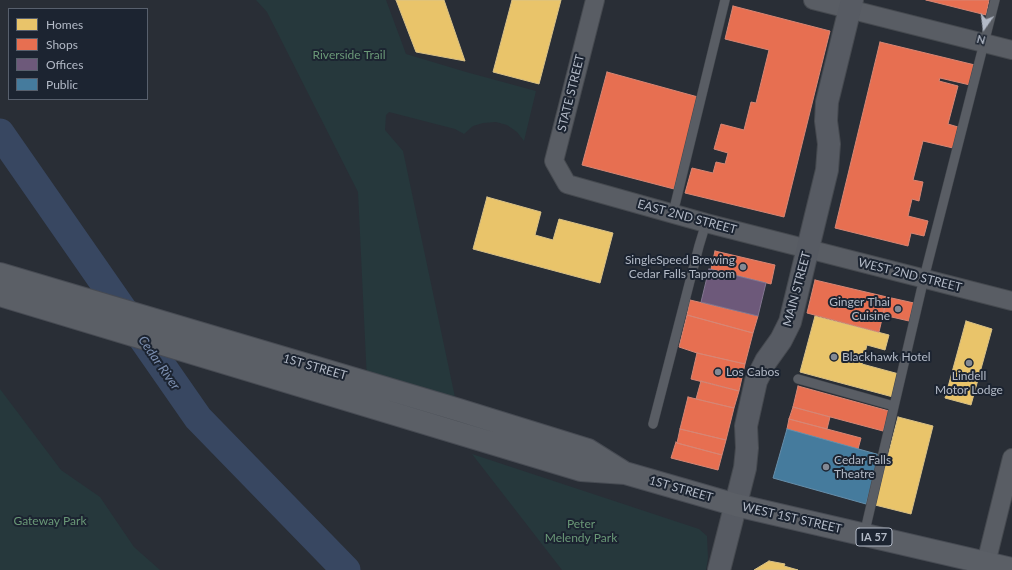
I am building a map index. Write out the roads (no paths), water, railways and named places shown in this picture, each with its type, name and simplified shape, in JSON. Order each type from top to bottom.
[{"type":"main road","name":"MAIN STREET","points":[[719,570],[745,468],[747,448],[746,426],[756,381],[766,361],[781,340],[790,322],[827,170],[829,144],[826,121],[828,102],[851,5]]},
{"type":"main road","name":"1ST STREET","points":[[0,274],[459,410],[588,450],[625,473]]},
{"type":"main road","name":"1ST STREET","points":[[0,294],[582,470],[625,473],[736,505]]},
{"type":"main road","name":"WEST 1ST STREET","points":[[736,505],[864,535],[980,565],[1012,569]]},
{"type":"street","name":"STATE STREET","points":[[567,184],[554,161],[595,0]]},
{"type":"street","points":[[813,0],[851,5],[1012,50]]},
{"type":"street","name":"EAST 2ND STREET","points":[[567,184],[706,223],[808,249]]},
{"type":"street","name":"WEST 2ND STREET","points":[[808,249],[1012,301]]},
{"type":"street","points":[[980,565],[1012,458]]},
{"type":"lane","points":[[673,214],[725,0]]},
{"type":"lane","points":[[864,535],[924,278],[995,0]]},
{"type":"lane","points":[[653,424],[706,223]]},
{"type":"lane","points":[[798,380],[894,406]]},
{"type":"waterway","name":"Cedar River","points":[[0,133],[198,418],[346,570]]},
{"type":"place","name":"SingleSpeed Brewing Cedar Falls Taproom","points":[[743,267]]},
{"type":"place","name":"Ginger Thai Cuisine","points":[[898,309]]},
{"type":"place","name":"Blackhawk Hotel","points":[[834,357]]},
{"type":"place","name":"Lindell Motor Lodge","points":[[969,363]]},
{"type":"place","name":"Los Cabos","points":[[718,372]]},
{"type":"place","name":"Cedar Falls Theatre","points":[[826,467]]},
{"type":"park label","name":"Riverside Trail","points":[[349,55]]},
{"type":"park label","name":"Gateway Park","points":[[50,521]]},
{"type":"park label","name":"Peter Melendy Park","points":[[581,531]]}]
